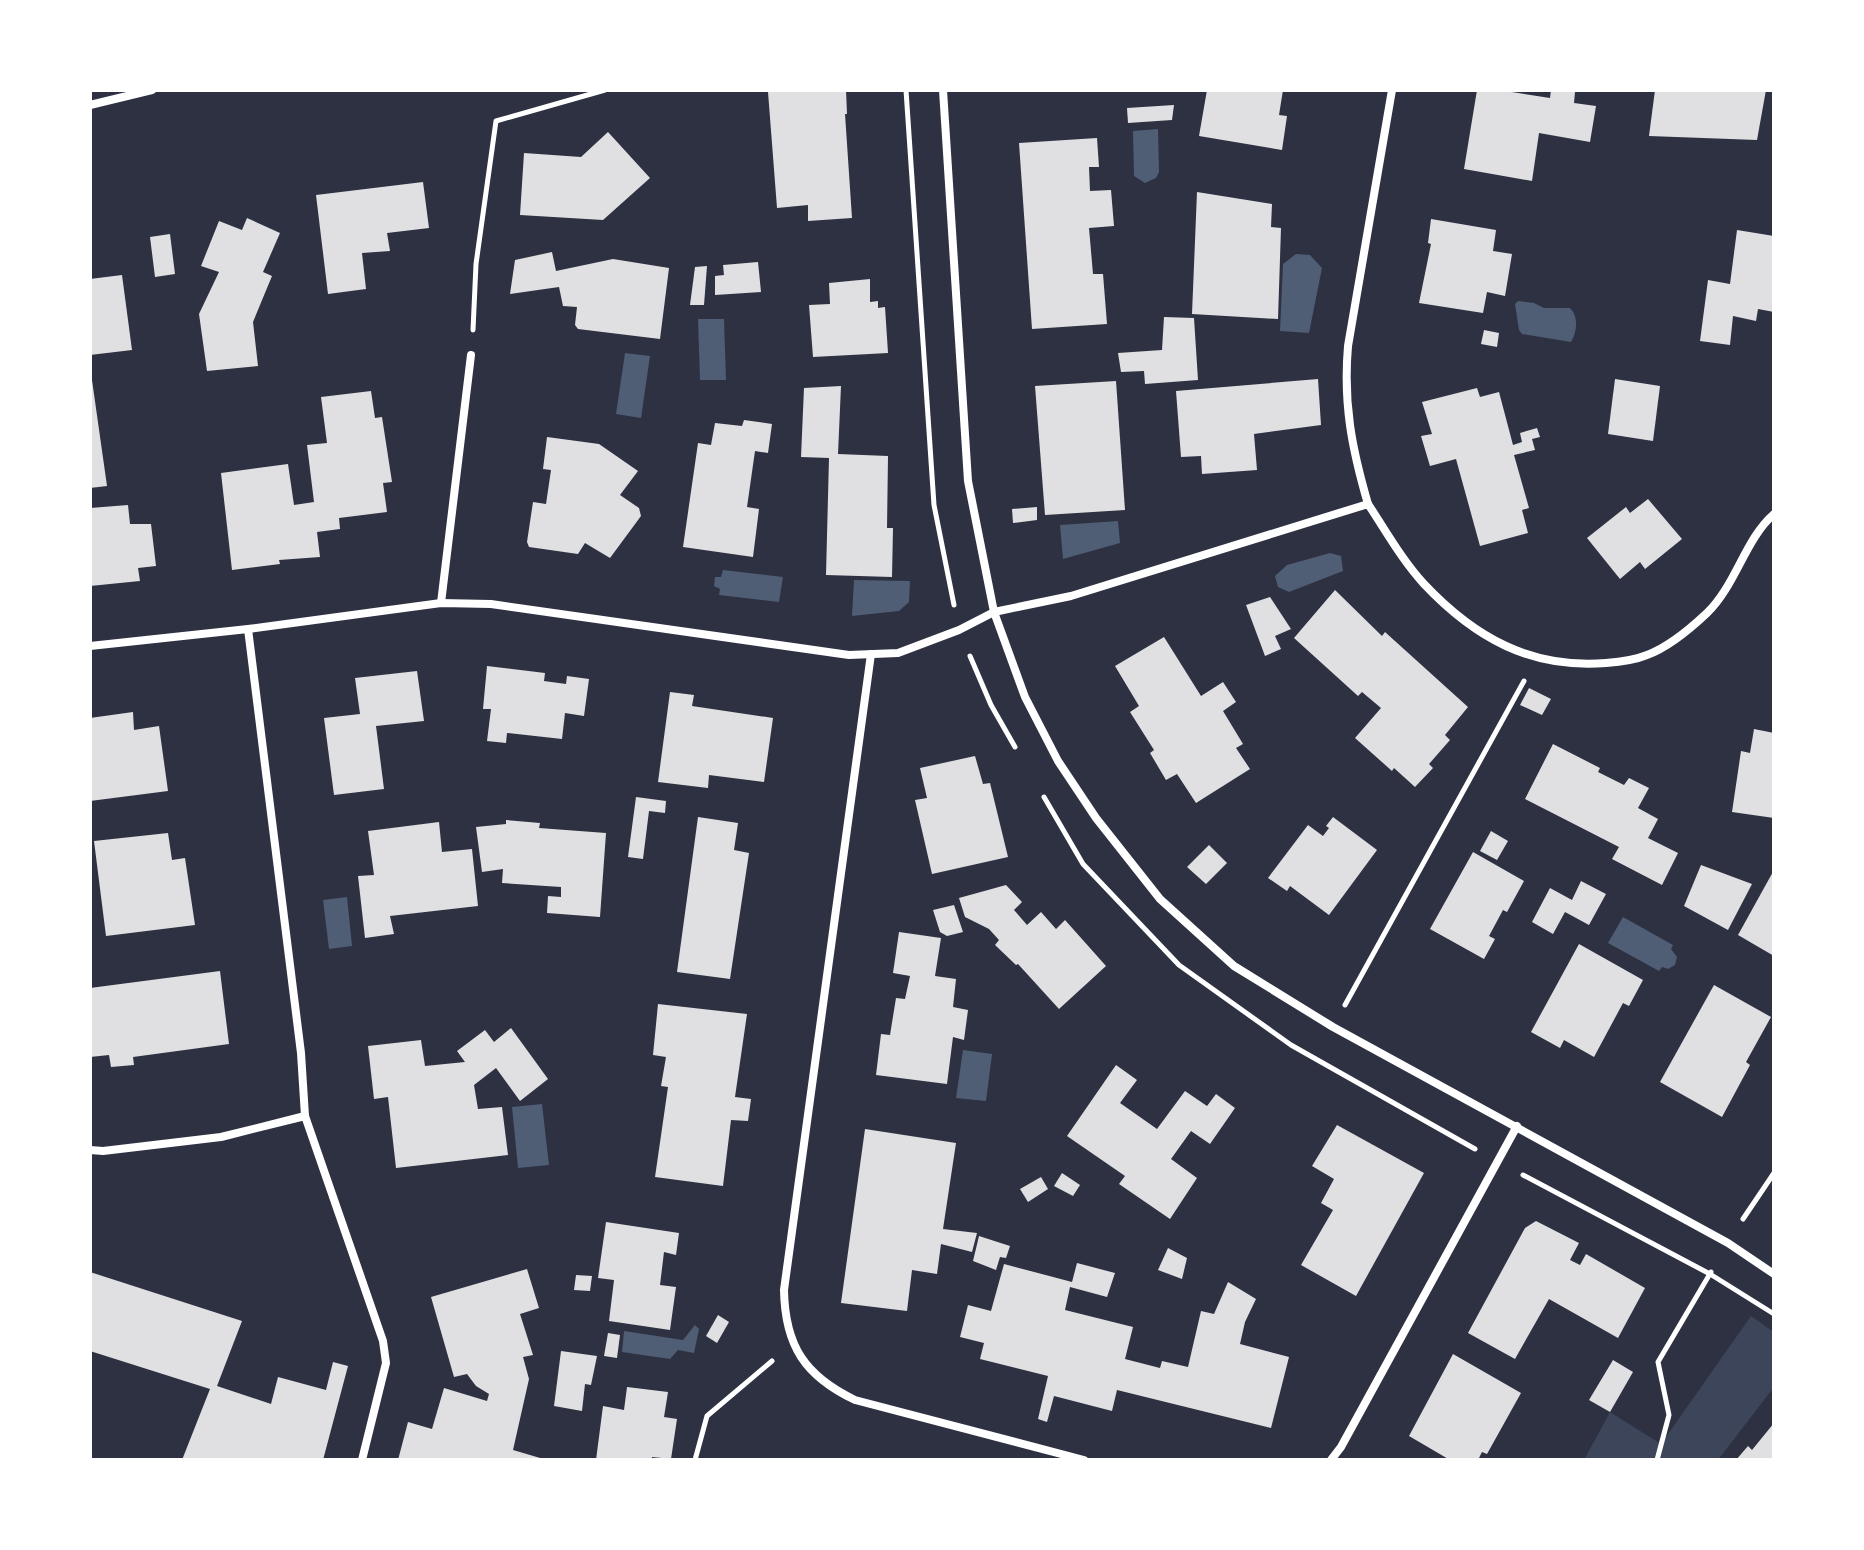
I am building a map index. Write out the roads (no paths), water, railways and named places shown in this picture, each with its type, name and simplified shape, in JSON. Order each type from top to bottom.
[{"type":"street","points":[[90,105],[152,90]]},
{"type":"street","points":[[943,90],[968,481],[994,612],[1025,697],[1058,761],[1096,818],[1160,899],[1234,966],[1333,1027],[1728,1243],[1774,1274]]},
{"type":"street","points":[[1392,90],[1348,346],[1345,384],[1354,457],[1368,504],[1423,583],[1445,604],[1499,643],[1537,659],[1580,665],[1615,662],[1648,655],[1679,637],[1708,612],[1729,587],[1755,536],[1774,514]]},
{"type":"street","points":[[441,603],[471,355]]},
{"type":"street","points":[[90,646],[441,603],[491,604],[849,655],[898,653],[959,630],[994,612],[1071,596],[1368,504]]},
{"type":"street","points":[[248,629],[301,1053],[305,1116],[383,1341],[386,1363],[362,1460]]},
{"type":"street","points":[[871,654],[784,1290],[785,1315],[793,1344],[808,1368],[829,1387],[855,1400],[1084,1460]]},
{"type":"street","points":[[90,1150],[221,1137],[305,1116]]},
{"type":"street","points":[[1331,1460],[1341,1447],[1517,1126]]}]
